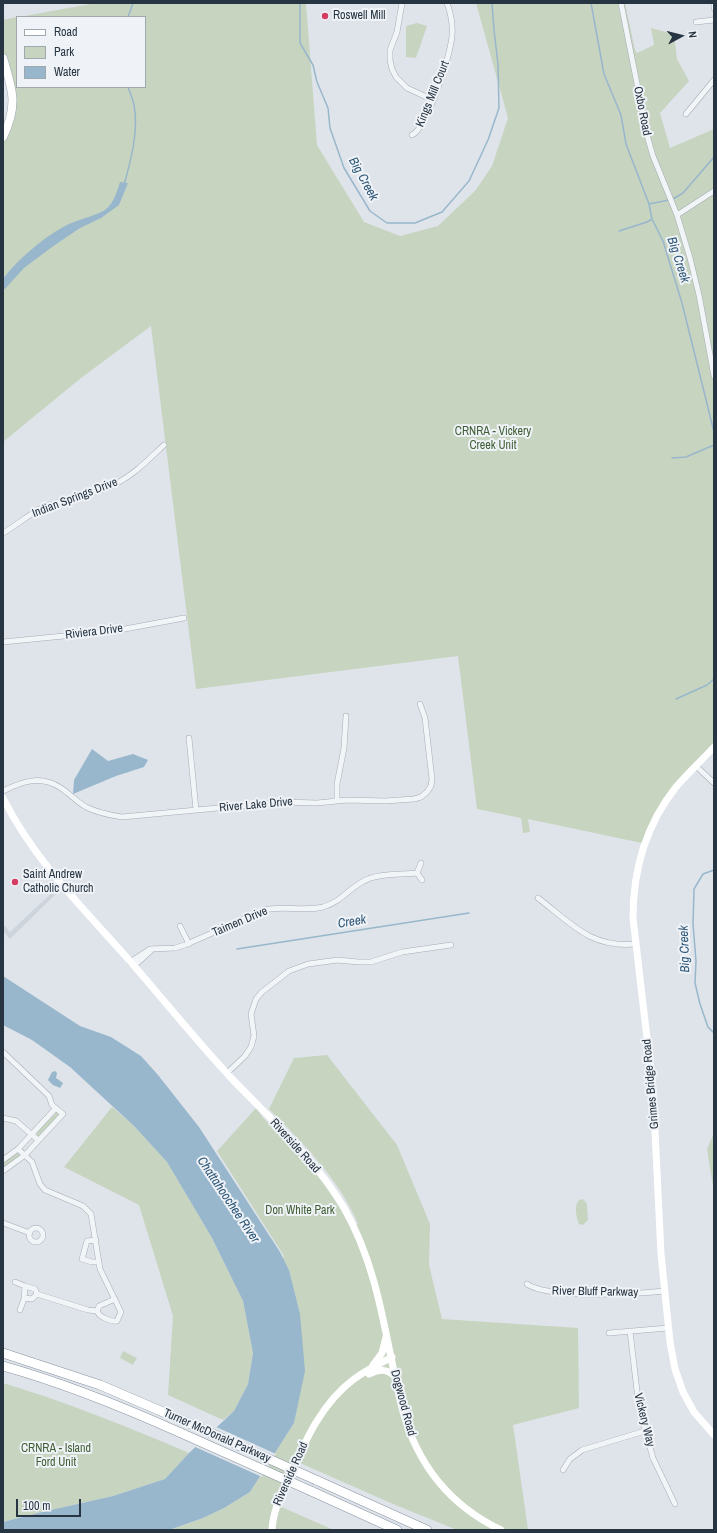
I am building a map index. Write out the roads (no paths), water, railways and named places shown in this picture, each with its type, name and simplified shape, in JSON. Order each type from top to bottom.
[{"type":"highway","name":"Turner McDonald Parkway","points":[[3,1353],[100,1385],[191,1424],[427,1530]]},
{"type":"highway","name":"Turner McDonald Parkway","points":[[3,1366],[81,1391],[133,1412],[397,1530]]},
{"type":"main road","points":[[3,58],[11,85],[13,100],[12,114],[3,137]]},
{"type":"street","points":[[402,3],[397,32],[390,50],[392,69],[396,77],[407,88],[433,100]]},
{"type":"street","name":"Kings Mill Court","points":[[412,135],[420,129],[444,70],[452,37],[452,22],[447,3]]},
{"type":"street","name":"Oxbo Road","points":[[621,3],[648,139],[653,156],[677,215],[699,295],[714,376]]},
{"type":"street","points":[[714,3],[714,8]]},
{"type":"street","points":[[696,22],[714,20]]},
{"type":"street","points":[[686,114],[714,80]]},
{"type":"street","points":[[677,215],[714,191]]},
{"type":"street","name":"Indian Springs Drive","points":[[3,533],[27,516],[44,508],[101,490],[120,482],[129,476],[164,445]]},
{"type":"street","name":"Riviera Drive","points":[[3,642],[114,631],[184,618]]},
{"type":"street","name":"River Lake Drive","points":[[3,791],[22,782],[40,780],[56,785],[86,806],[110,816],[132,817],[282,802],[317,803],[414,799],[421,797],[427,792],[431,786],[432,779],[425,718],[420,704]]},
{"type":"street","points":[[337,801],[337,784],[344,748],[346,716]]},
{"type":"street","points":[[189,738],[196,810]]},
{"type":"street","name":"Grimes Bridge Road","points":[[714,747],[677,787],[663,806],[652,826],[643,847],[636,873],[632,918],[653,1090],[664,1291],[668,1328],[675,1369],[683,1392],[694,1412],[714,1435]]},
{"type":"street","points":[[696,766],[714,783]]},
{"type":"street","name":"Riverside Road","points":[[3,798],[21,830],[41,859],[70,894],[132,964],[180,1022],[308,1159],[326,1181],[344,1208],[372,1270],[392,1357],[354,1379],[328,1405],[311,1429],[277,1505],[272,1530]]},
{"type":"street","points":[[421,863],[417,873],[422,880]]},
{"type":"street","name":"Taimen Drive","points":[[132,964],[150,949],[179,947],[189,944],[264,910],[274,908],[322,907],[338,901],[358,884],[368,879],[417,873]]},
{"type":"street","points":[[538,898],[581,931],[593,938],[613,944],[635,944]]},
{"type":"street","points":[[180,926],[189,944]]},
{"type":"street","points":[[227,1073],[245,1056],[251,1047],[254,1036],[251,1014],[256,999],[262,992],[289,971],[308,964],[338,960],[371,962],[402,952],[451,945]]},
{"type":"street","points":[[3,1052],[49,1096],[52,1105],[63,1114],[25,1155],[3,1171]]},
{"type":"street","points":[[3,1160],[18,1149],[56,1108]]},
{"type":"street","points":[[3,1118],[16,1121],[38,1140]]},
{"type":"street","points":[[18,1149],[32,1162],[40,1184],[45,1190],[82,1206],[89,1211],[92,1217],[100,1269],[121,1312],[117,1321],[114,1321],[100,1316],[97,1311]]},
{"type":"street","points":[[3,1223],[30,1234]]},
{"type":"street","points":[[96,1240],[87,1241],[82,1258],[92,1262],[99,1262]]},
{"type":"street","points":[[14,1282],[35,1289],[37,1294],[88,1310],[97,1311]]},
{"type":"street","name":"River Bluff Parkway","points":[[527,1284],[539,1290],[581,1294],[629,1295],[664,1291]]},
{"type":"street","points":[[20,1310],[26,1286]]},
{"type":"street","points":[[24,1298],[32,1299],[37,1294]]},
{"type":"street","points":[[97,1311],[99,1306],[115,1299]]},
{"type":"street","points":[[610,1334],[668,1328]]},
{"type":"street","name":"Vickery Way","points":[[630,1332],[637,1399],[645,1431],[654,1458],[675,1504]]},
{"type":"street","points":[[371,1368],[382,1353],[386,1333]]},
{"type":"street","name":"Dogwood Road","points":[[392,1357],[407,1426],[419,1454],[432,1474],[451,1496],[475,1516],[501,1530]]},
{"type":"street","points":[[354,1379],[382,1370],[389,1372],[396,1378]]},
{"type":"street","points":[[563,1470],[570,1459],[582,1450],[645,1431]]},
{"type":"water","points":[[120,182],[128,183],[119,205],[101,218],[80,228],[52,247],[24,268],[3,291],[3,279],[24,256],[51,234],[69,224],[106,209],[113,200]]},
{"type":"water","points":[[92,749],[108,761],[133,754],[148,760],[144,767],[116,776],[73,794],[74,780]]},
{"type":"water","name":"Chattahoochee River","points":[[3,976],[80,1026],[111,1037],[141,1056],[199,1127],[280,1252],[289,1270],[300,1314],[305,1371],[294,1423],[250,1492],[224,1508],[203,1518],[169,1530],[3,1530],[3,1522],[113,1496],[165,1479],[189,1453],[234,1411],[248,1384],[253,1353],[243,1301],[212,1238],[167,1162],[134,1126],[70,1067],[32,1040],[3,1025]]},
{"type":"water","points":[[55,1071],[57,1073],[56,1078],[63,1083],[60,1088],[53,1085],[48,1080],[52,1072]]},
{"type":"waterway","name":"Big Creek","points":[[128,16],[133,3]]},
{"type":"waterway","name":"Big Creek","points":[[300,3],[300,43],[313,65],[317,82],[328,108],[330,128],[344,168],[370,211],[387,223],[415,223],[442,212],[469,181],[488,140],[499,108],[498,64],[492,3]]},
{"type":"waterway","name":"Big Creek","points":[[591,3],[604,74],[621,115],[626,144],[649,204],[652,219],[663,241],[682,303],[714,432]]},
{"type":"waterway","name":"Big Creek","points":[[124,185],[132,155],[136,125],[134,105],[128,88]]},
{"type":"waterway","points":[[673,199],[683,193],[714,157]]},
{"type":"waterway","points":[[649,204],[669,200]]},
{"type":"waterway","points":[[619,231],[652,219]]},
{"type":"waterway","points":[[672,458],[686,457],[714,445]]},
{"type":"waterway","points":[[676,699],[707,685],[714,679]]},
{"type":"waterway","name":"Big Creek","points":[[714,870],[703,874],[694,889],[693,924],[696,961],[695,983],[708,1027],[714,1033]]},
{"type":"waterway","name":"Creek","points":[[237,949],[469,913]]},
{"type":"place","name":"Roswell Mill","points":[[325,16]]},
{"type":"place","name":"Saint Andrew Catholic Church","points":[[15,882]]},
{"type":"park label","name":"CRNRA - Vickery Creek Unit","points":[[493,439]]},
{"type":"park label","name":"Don White Park","points":[[300,1211]]},
{"type":"park label","name":"CRNRA - Island Ford Unit","points":[[56,1456]]}]
